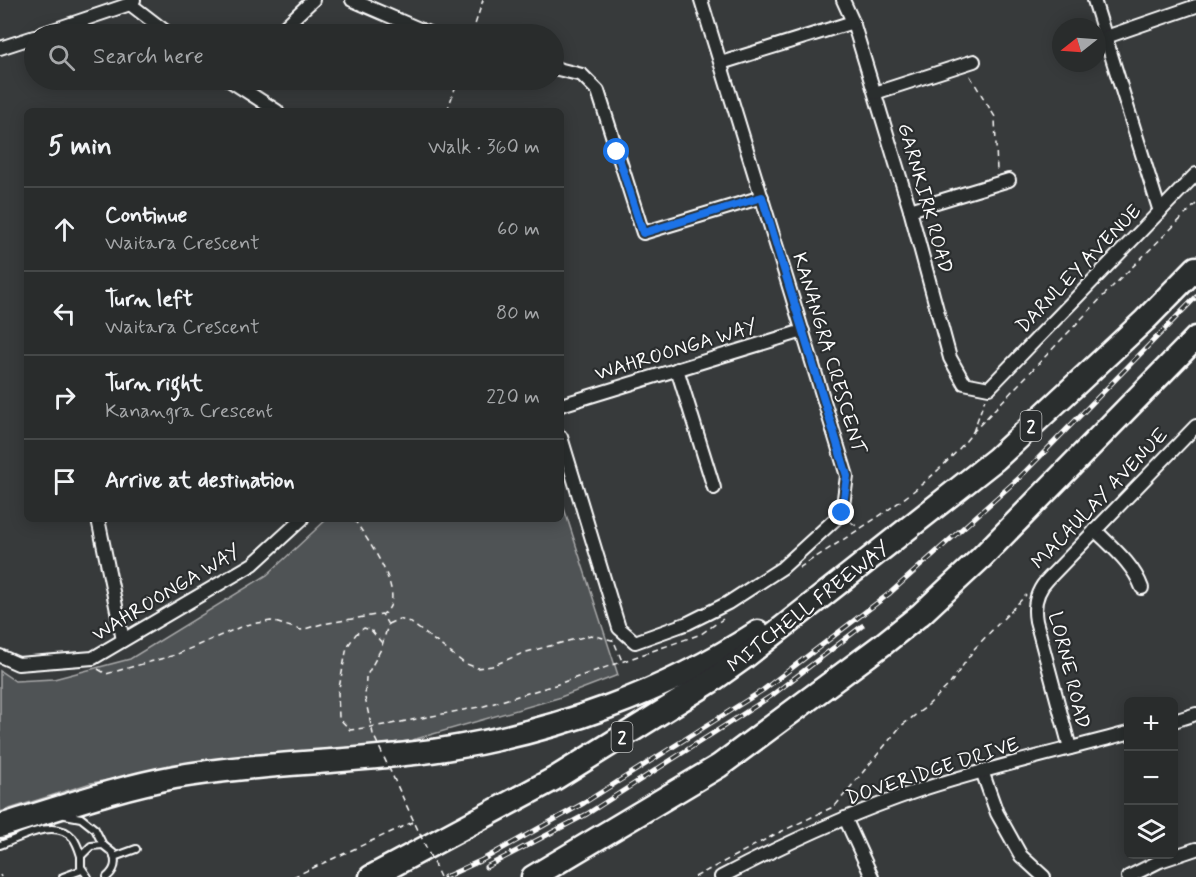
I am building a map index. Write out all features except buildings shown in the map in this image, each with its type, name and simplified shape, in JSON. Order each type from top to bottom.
[{"type":"highway","name":"MITCHELL FREEWAY","points":[[371,877],[554,779],[678,702],[745,657],[996,459],[1145,320],[1196,268]]},
{"type":"highway","points":[[534,877],[719,766],[921,614],[981,558],[1196,338]]},
{"type":"highway","points":[[0,826],[174,777],[445,749],[506,737],[570,720],[626,700],[696,667],[755,634],[820,590],[855,570]]},
{"type":"street","points":[[288,24],[313,0]]},
{"type":"street","points":[[352,0],[408,24]]},
{"type":"street","name":"KANANGRA CRESCENT","points":[[627,635],[635,642],[688,623],[728,603],[782,568],[842,513],[847,476],[702,0]]},
{"type":"street","name":"GARNKIRK ROAD","points":[[843,0],[853,22],[910,210],[950,358],[964,383],[988,388]]},
{"type":"street","points":[[1094,0],[1100,18]]},
{"type":"street","points":[[69,24],[132,2],[157,24]]},
{"type":"street","points":[[1160,212],[1106,37],[1196,6]]},
{"type":"street","points":[[721,63],[853,22]]},
{"type":"street","points":[[0,48],[24,40]]},
{"type":"street","points":[[875,93],[969,63]]},
{"type":"street","points":[[564,70],[582,75],[598,91],[643,233],[762,197]]},
{"type":"street","points":[[247,90],[273,108]]},
{"type":"street","name":"DARNLEY AVENUE","points":[[988,388],[1196,174]]},
{"type":"street","points":[[910,210],[1003,182]]},
{"type":"street","name":"WAHROONGA WAY","points":[[564,404],[803,331]]},
{"type":"street","points":[[677,369],[714,488]]},
{"type":"street","name":"MACAULAY AVENUE","points":[[1032,597],[1196,426]]},
{"type":"street","points":[[564,447],[619,628],[627,635]]},
{"type":"street","points":[[99,522],[123,640]]},
{"type":"street","name":"WAHROONGA WAY","points":[[0,656],[18,664],[93,658],[253,564],[299,522]]},
{"type":"street","points":[[1095,530],[1128,562],[1142,588]]},
{"type":"street","name":"LORNE ROAD","points":[[1032,597],[1036,621],[1070,748]]},
{"type":"street","points":[[1178,719],[1196,714]]},
{"type":"street","name":"DOVERIDGE DRIVE","points":[[720,877],[781,845],[916,791],[982,771],[1124,734]]},
{"type":"street","points":[[982,771],[997,813],[1021,856],[1044,877]]},
{"type":"street","points":[[845,818],[872,877]]},
{"type":"street","points":[[1128,877],[1160,861],[1196,849]]},
{"type":"lane","points":[[45,812],[81,818],[95,828],[103,845],[114,857],[115,865],[108,877]]},
{"type":"lane","points":[[0,845],[46,830],[64,831],[74,839],[81,856],[82,870],[88,877]]},
{"type":"lane","points":[[81,856],[91,846],[103,845]]},
{"type":"lane","points":[[114,857],[136,849]]},
{"type":"lane","points":[[63,877],[82,870]]},
{"type":"path","points":[[475,24],[483,0]]},
{"type":"path","points":[[969,63],[995,117],[1003,182]]},
{"type":"path","points":[[448,108],[454,90]]},
{"type":"path","points":[[988,388],[973,432],[1108,291],[1196,204]]},
{"type":"path","points":[[93,658],[96,668],[106,674],[175,655],[245,625],[271,621],[301,630],[322,624],[382,614],[387,611],[390,604],[390,578],[356,522]]},
{"type":"path","points":[[696,877],[767,838],[835,806],[901,726],[926,707],[952,682],[975,648],[1032,597]]},
{"type":"path","points":[[382,614],[388,625]]},
{"type":"path","points":[[440,877],[373,734],[364,698],[366,677],[388,625],[399,619],[410,622],[464,663],[477,668],[492,666],[523,653],[591,635],[615,642],[627,635]]},
{"type":"path","points":[[350,730],[339,718],[338,693],[347,647],[356,634],[364,628],[371,630],[382,643]]},
{"type":"path","points":[[615,642],[623,662]]},
{"type":"path","points":[[293,877],[413,822]]},
{"type":"shaded area","points":[[564,508],[618,675],[558,698],[409,741],[150,773],[91,783],[0,812],[0,671],[15,681],[54,679],[130,659],[267,575],[324,522],[564,522]]},
{"type":"railway","points":[[445,877],[482,860],[584,803],[763,690],[890,593],[1019,478],[1196,297]]},
{"type":"railway","points":[[486,867],[587,814],[771,696],[862,626]]},
{"type":"route","points":[[617,152],[643,233],[762,197],[847,476],[842,513]]}]
